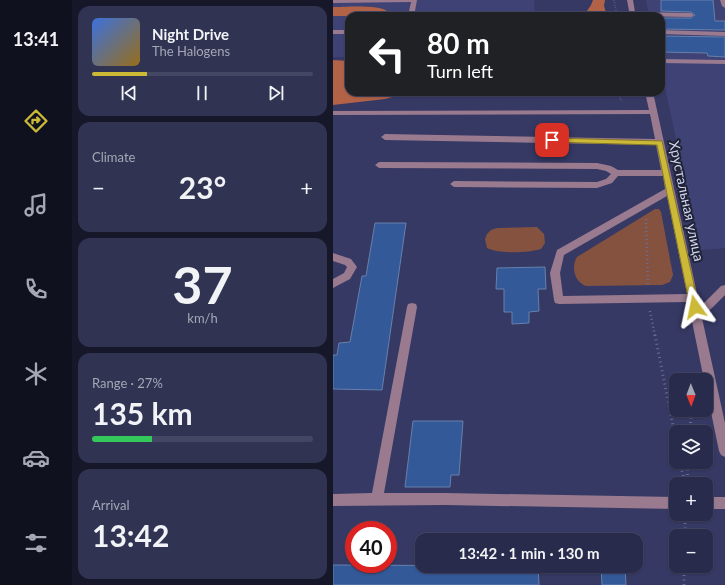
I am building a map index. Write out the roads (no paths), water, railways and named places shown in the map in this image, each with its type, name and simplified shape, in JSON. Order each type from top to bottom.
[{"type":"street","points":[[334,0],[414,0],[412,12]]},
{"type":"street","points":[[630,0],[632,12]]},
{"type":"street","points":[[723,0],[725,6]]},
{"type":"street","points":[[665,15],[691,15]]},
{"type":"street","points":[[333,32],[345,32]]},
{"type":"street","points":[[665,32],[725,34]]},
{"type":"street","points":[[665,61],[725,62]]},
{"type":"street","name":"Хрустальная улица","points":[[650,96],[725,451]]},
{"type":"street","points":[[333,112],[653,112]]},
{"type":"street","points":[[385,137],[660,142]]},
{"type":"street","points":[[379,165],[597,166],[608,168],[616,173],[666,173]]},
{"type":"street","points":[[454,184],[597,186],[609,181],[616,173]]},
{"type":"street","points":[[670,190],[560,253],[555,273],[559,300],[693,298]]},
{"type":"street","points":[[333,257],[349,262],[352,267],[347,276],[333,284]]},
{"type":"street","points":[[697,316],[725,289]]},
{"type":"street","points":[[377,500],[412,307]]},
{"type":"street","points":[[333,500],[669,503]]},
{"type":"street","points":[[713,503],[725,503]]}]
